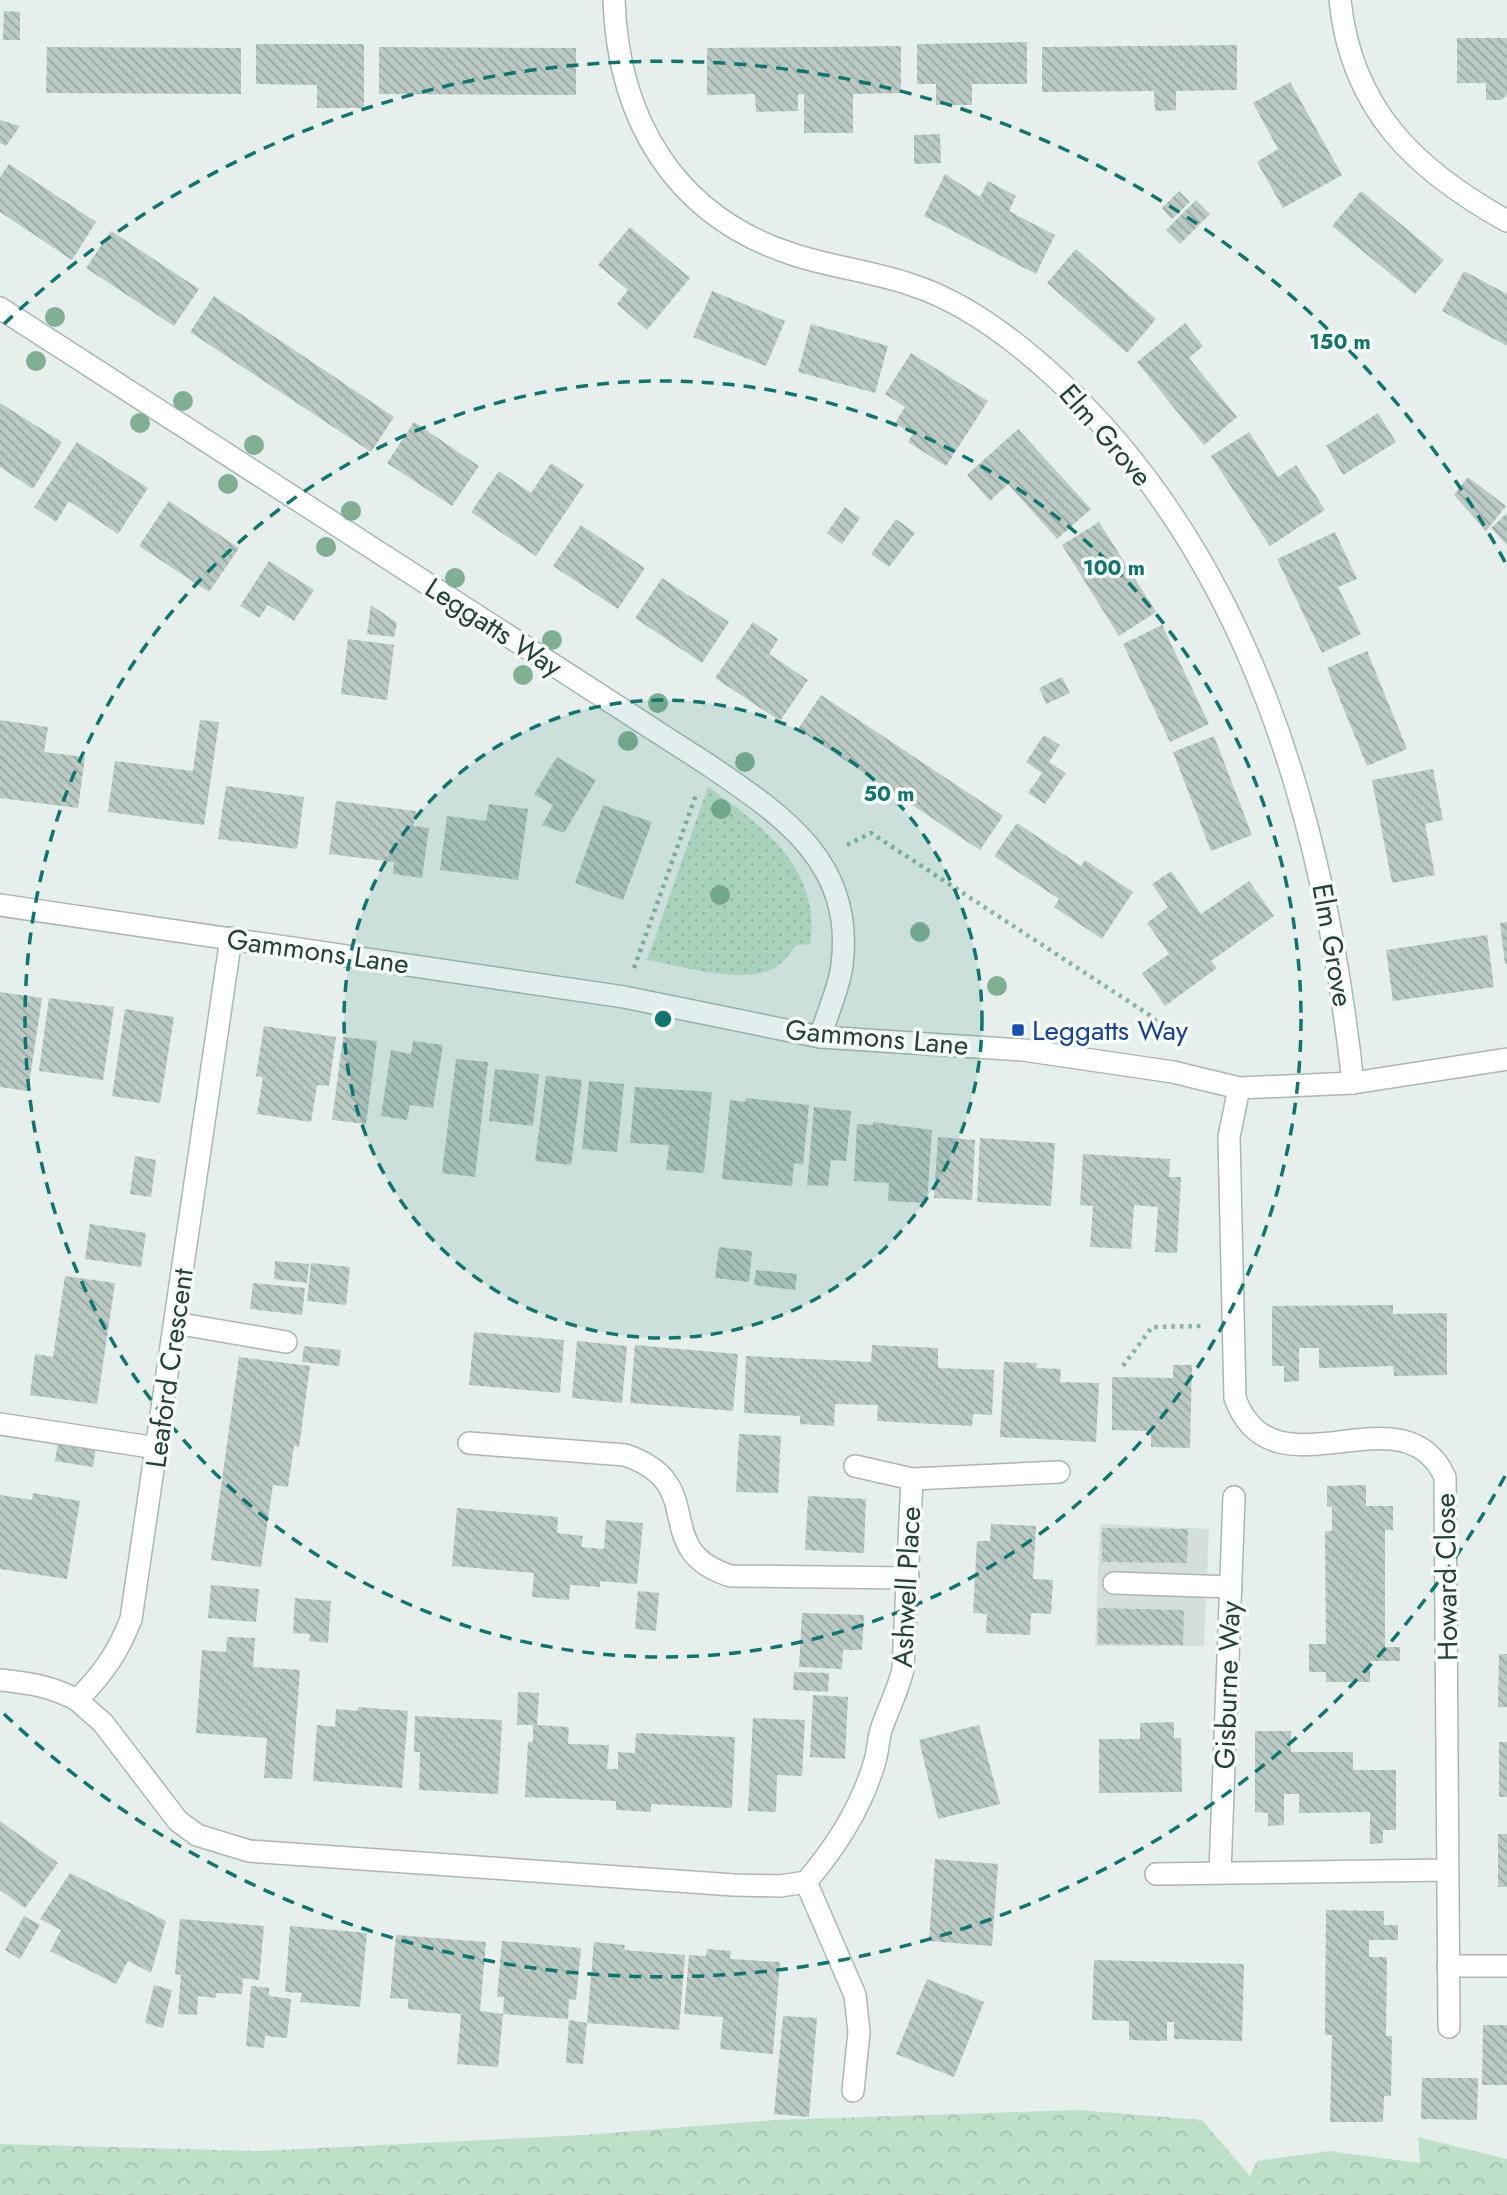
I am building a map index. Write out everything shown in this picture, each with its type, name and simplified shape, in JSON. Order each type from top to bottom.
[{"type":"street","name":"Elm Grove","points":[[614,0],[622,73],[634,110],[671,173],[709,212],[747,237],[793,255],[911,284],[1011,338],[1106,427],[1151,485],[1201,562],[1244,641],[1279,729],[1324,886],[1344,999],[1353,1083]]},
{"type":"street","points":[[1340,0],[1344,34],[1355,72],[1368,99],[1391,131],[1434,171],[1507,221]]},
{"type":"street","name":"Leggatts Way","points":[[0,308],[707,764],[794,829],[820,859],[837,891],[842,916],[842,966],[820,1037]]},
{"type":"street","name":"Gammons Lane","points":[[0,905],[624,997],[820,1037],[1023,1050],[1173,1072],[1239,1088],[1353,1083],[1507,1059]]},
{"type":"street","name":"Leaford Crescent","points":[[77,1700],[105,1671],[119,1650],[131,1619],[231,938]]},
{"type":"street","name":"Howard Close","points":[[1239,1088],[1229,1137],[1235,1398],[1240,1413],[1262,1436],[1284,1444],[1407,1440],[1432,1456],[1445,1478],[1449,2027]]},
{"type":"street","points":[[175,1323],[286,1342]]},
{"type":"street","points":[[0,1424],[157,1448]]},
{"type":"street","points":[[469,1443],[625,1455],[641,1460],[663,1476],[670,1485],[680,1512],[683,1538],[699,1563],[710,1570],[731,1576],[908,1578]]},
{"type":"street","points":[[855,1466],[912,1479],[1059,1472]]},
{"type":"street","name":"Ashwell Place","points":[[806,1882],[844,1832],[876,1760],[880,1731],[898,1691],[903,1669],[912,1479]]},
{"type":"street","name":"Gisburne Way","points":[[1220,1872],[1234,1497]]},
{"type":"street","points":[[1114,1584],[1231,1587]]},
{"type":"street","points":[[0,1680],[30,1682],[56,1689],[77,1700],[103,1723],[178,1821],[197,1835],[249,1851],[734,1885],[780,1886],[806,1882],[855,1995],[859,2032],[853,2091]]},
{"type":"street","points":[[1156,1874],[1447,1870]]},
{"type":"street","points":[[1448,1966],[1507,1966]]},
{"type":"path","points":[[624,997],[707,764]]},
{"type":"path","points":[[820,859],[871,833],[1154,1017],[1173,1072]]},
{"type":"path","points":[[1123,1366],[1152,1327],[1234,1325]]},
{"type":"shaded area","points":[[1100,1524],[1209,1529],[1204,1646],[1095,1646]]},
{"type":"green space","points":[[708,787],[748,817],[784,852],[807,893],[811,917],[810,944],[796,945],[780,964],[764,972],[732,975],[647,960]]},
{"type":"green space","points":[[1078,2110],[1202,2120],[1250,2176],[1257,2161],[1329,2151],[1420,2163],[1418,2137],[1507,2159],[1507,2195],[0,2195],[0,2144],[259,2151],[585,2135],[774,2120]]},
{"type":"building","points":[[4,11],[20,12],[20,40],[3,40]]},
{"type":"building","points":[[1457,38],[1507,38],[1507,95],[1501,100],[1486,100],[1486,83],[1457,83]]},
{"type":"building","points":[[1027,42],[1027,84],[972,84],[972,105],[936,105],[936,84],[917,84],[917,44]]},
{"type":"building","points":[[256,44],[364,44],[364,108],[317,108],[317,85],[256,84]]},
{"type":"building","points":[[1237,45],[1237,90],[1176,91],[1176,110],[1155,111],[1154,91],[1042,92],[1042,47]]},
{"type":"building","points":[[901,46],[901,93],[853,94],[853,133],[804,133],[804,94],[798,94],[798,111],[756,112],[755,94],[707,95],[707,48]]},
{"type":"building","points":[[47,47],[241,48],[241,94],[46,93]]},
{"type":"building","points":[[379,47],[576,48],[576,95],[379,94]]},
{"type":"building","points":[[1290,82],[1342,175],[1283,208],[1257,162],[1278,149],[1253,103]]},
{"type":"building","points":[[0,120],[20,126],[6,146],[0,143]]},
{"type":"building","points":[[940,134],[941,163],[914,164],[914,135]]},
{"type":"building","points":[[9,164],[96,222],[72,260],[0,212],[0,177]]},
{"type":"building","points":[[945,174],[980,197],[988,181],[1016,196],[1009,211],[1055,235],[1036,274],[924,216]]},
{"type":"building","points":[[1179,191],[1190,202],[1172,219],[1162,208]]},
{"type":"building","points":[[1361,191],[1444,260],[1415,294],[1332,226]]},
{"type":"building","points":[[1196,200],[1210,214],[1180,244],[1166,230]]},
{"type":"building","points":[[630,227],[690,278],[647,330],[617,304],[628,290],[598,265]]},
{"type":"building","points":[[111,231],[199,289],[174,326],[86,268]]},
{"type":"building","points":[[1076,249],[1156,319],[1127,353],[1047,283]]},
{"type":"building","points":[[1464,271],[1507,294],[1507,346],[1442,311]]},
{"type":"building","points":[[712,291],[785,321],[766,366],[693,337]]},
{"type":"building","points":[[214,296],[394,417],[371,452],[190,332]]},
{"type":"building","points":[[1185,323],[1203,346],[1189,358],[1237,417],[1204,445],[1137,362]]},
{"type":"building","points":[[811,324],[888,346],[875,393],[798,372]]},
{"type":"building","points":[[911,353],[988,401],[946,466],[908,442],[913,434],[895,423],[905,407],[885,394]]},
{"type":"building","points":[[0,403],[62,442],[33,489],[0,467]]},
{"type":"building","points":[[1378,413],[1396,442],[1343,475],[1326,446]]},
{"type":"building","points":[[414,422],[479,466],[452,506],[387,463]]},
{"type":"building","points":[[1018,429],[1091,509],[1057,539],[1008,484],[990,501],[967,475]]},
{"type":"building","points":[[1249,432],[1278,477],[1296,465],[1325,510],[1270,546],[1211,456]]},
{"type":"building","points":[[77,442],[148,488],[118,534],[69,501],[56,522],[34,507]]},
{"type":"building","points":[[551,463],[584,485],[536,556],[471,512],[499,471],[531,493]]},
{"type":"building","points":[[1468,477],[1506,506],[1486,531],[1454,495]]},
{"type":"building","points":[[169,501],[239,548],[209,592],[139,546]]},
{"type":"building","points":[[845,507],[860,518],[842,544],[827,533]]},
{"type":"building","points":[[1507,513],[1507,545],[1491,528]]},
{"type":"building","points":[[896,519],[915,533],[889,567],[871,554]]},
{"type":"building","points":[[1099,522],[1156,612],[1119,636],[1062,545]]},
{"type":"building","points":[[581,525],[645,568],[618,609],[553,566]]},
{"type":"building","points":[[1335,532],[1357,579],[1338,587],[1361,634],[1322,653],[1277,559]]},
{"type":"building","points":[[269,561],[314,590],[294,621],[268,605],[259,618],[240,606]]},
{"type":"building","points":[[662,578],[729,622],[702,663],[635,618]]},
{"type":"building","points":[[371,605],[397,623],[394,637],[367,634]]},
{"type":"building","points":[[753,622],[778,639],[769,654],[808,680],[780,721],[715,678]]},
{"type":"building","points":[[1162,625],[1209,724],[1170,742],[1123,644]]},
{"type":"building","points":[[348,639],[394,645],[387,700],[341,694]]},
{"type":"building","points":[[1367,651],[1407,749],[1367,766],[1327,668]]},
{"type":"building","points":[[1062,677],[1070,693],[1046,704],[1039,688]]},
{"type":"building","points":[[821,695],[1003,816],[980,850],[798,729]]},
{"type":"building","points":[[0,720],[48,727],[44,752],[85,757],[78,808],[0,798]]},
{"type":"building","points":[[200,720],[219,722],[204,825],[108,812],[115,761],[193,771]]},
{"type":"building","points":[[1044,735],[1060,745],[1049,762],[1066,773],[1045,804],[1028,793],[1042,773],[1026,762]]},
{"type":"building","points":[[1214,736],[1252,835],[1211,851],[1173,752]]},
{"type":"building","points":[[557,757],[596,780],[564,833],[542,825],[553,805],[534,794]]},
{"type":"building","points":[[1433,769],[1443,820],[1425,824],[1435,875],[1392,883],[1372,780]]},
{"type":"building","points":[[226,786],[304,797],[297,849],[218,839]]},
{"type":"building","points":[[336,801],[416,811],[413,826],[429,828],[422,878],[393,874],[394,862],[329,854]]},
{"type":"building","points":[[489,804],[528,809],[518,880],[440,870],[447,816],[486,821]]},
{"type":"building","points":[[603,805],[652,822],[623,900],[575,883]]},
{"type":"building","points":[[1017,823],[1081,866],[1085,860],[1133,892],[1102,939],[1054,907],[1059,899],[994,856]]},
{"type":"building","points":[[1171,871],[1201,914],[1249,881],[1274,916],[1211,961],[1217,968],[1165,1006],[1142,973],[1169,954],[1147,923],[1168,907],[1152,884]]},
{"type":"building","points":[[1507,922],[1507,964],[1505,964],[1500,923]]},
{"type":"building","points":[[1487,935],[1494,987],[1393,1001],[1386,950]]},
{"type":"building","points":[[0,992],[42,998],[28,1091],[0,1087]]},
{"type":"building","points":[[49,998],[114,1007],[103,1080],[39,1071]]},
{"type":"building","points":[[125,1009],[174,1017],[160,1103],[112,1096]]},
{"type":"building","points":[[264,1026],[336,1037],[329,1086],[317,1085],[311,1122],[257,1114],[263,1077],[256,1076]]},
{"type":"building","points":[[343,1037],[377,1041],[366,1124],[332,1120]]},
{"type":"building","points":[[413,1041],[443,1045],[433,1108],[410,1105],[407,1120],[381,1116],[391,1050],[411,1054]]},
{"type":"building","points":[[456,1059],[488,1062],[475,1177],[442,1173]]},
{"type":"building","points":[[495,1069],[539,1074],[533,1126],[489,1121]]},
{"type":"building","points":[[546,1076],[582,1080],[571,1165],[535,1161]]},
{"type":"building","points":[[589,1081],[624,1084],[617,1152],[582,1149]]},
{"type":"building","points":[[635,1087],[712,1092],[704,1173],[666,1170],[669,1145],[630,1143]]},
{"type":"building","points":[[746,1098],[809,1105],[803,1165],[794,1163],[792,1186],[722,1179],[730,1100],[745,1102]]},
{"type":"building","points":[[814,1107],[851,1111],[846,1161],[831,1160],[828,1186],[807,1185]]},
{"type":"building","points":[[873,1122],[932,1130],[927,1203],[888,1201],[889,1183],[854,1181],[857,1124],[873,1125]]},
{"type":"building","points":[[938,1137],[975,1140],[972,1200],[934,1198]]},
{"type":"building","points":[[980,1138],[1055,1143],[1051,1206],[977,1202]]},
{"type":"building","points":[[1083,1154],[1170,1159],[1169,1177],[1181,1177],[1177,1253],[1155,1252],[1158,1207],[1134,1205],[1131,1249],[1090,1247],[1093,1206],[1080,1205]]},
{"type":"building","points":[[135,1156],[156,1160],[151,1197],[130,1194]]},
{"type":"building","points":[[90,1224],[146,1233],[141,1267],[85,1259]]},
{"type":"building","points":[[719,1247],[752,1251],[749,1282],[715,1278]]},
{"type":"building","points":[[275,1261],[309,1264],[307,1283],[274,1279]]},
{"type":"building","points":[[311,1263],[350,1267],[346,1305],[307,1301]]},
{"type":"building","points":[[756,1270],[797,1274],[795,1290],[754,1285]]},
{"type":"building","points":[[65,1276],[115,1283],[97,1404],[30,1395],[35,1354],[53,1357]]},
{"type":"building","points":[[253,1283],[305,1288],[302,1315],[250,1309]]},
{"type":"building","points":[[1393,1305],[1393,1314],[1447,1313],[1447,1375],[1394,1376],[1393,1366],[1319,1368],[1319,1348],[1299,1348],[1299,1381],[1284,1382],[1284,1366],[1272,1366],[1272,1306]]},
{"type":"building","points":[[474,1332],[564,1340],[560,1393],[469,1385]]},
{"type":"building","points":[[577,1341],[627,1346],[622,1403],[572,1398]]},
{"type":"building","points":[[635,1345],[738,1354],[733,1411],[630,1403]]},
{"type":"building","points":[[872,1345],[938,1348],[938,1368],[994,1370],[992,1415],[973,1414],[972,1426],[877,1421],[878,1405],[835,1404],[834,1426],[800,1424],[800,1416],[744,1413],[746,1356],[871,1362]]},
{"type":"building","points":[[304,1346],[341,1350],[339,1366],[302,1362]]},
{"type":"building","points":[[239,1357],[310,1366],[299,1447],[294,1446],[288,1487],[273,1485],[261,1567],[211,1560]]},
{"type":"building","points":[[1004,1362],[1037,1363],[1036,1368],[1061,1369],[1060,1382],[1099,1383],[1096,1442],[1000,1437]]},
{"type":"building","points":[[1173,1365],[1192,1365],[1190,1448],[1151,1447],[1151,1431],[1112,1430],[1112,1377],[1173,1378]]},
{"type":"building","points":[[739,1434],[781,1436],[778,1493],[736,1492]]},
{"type":"building","points":[[58,1441],[96,1447],[93,1467],[55,1461]]},
{"type":"building","points":[[1366,1485],[1366,1506],[1393,1506],[1393,1530],[1385,1530],[1385,1647],[1400,1647],[1400,1661],[1370,1661],[1370,1682],[1326,1682],[1326,1672],[1309,1672],[1309,1644],[1326,1644],[1325,1531],[1332,1531],[1332,1507],[1327,1506],[1327,1486]]},
{"type":"building","points":[[33,1493],[80,1501],[67,1579],[0,1569],[0,1495],[32,1500]]},
{"type":"building","points":[[808,1496],[866,1499],[864,1553],[805,1550]]},
{"type":"building","points":[[457,1508],[558,1517],[557,1533],[583,1536],[581,1547],[604,1549],[606,1520],[643,1523],[637,1584],[600,1581],[600,1587],[570,1585],[569,1600],[532,1597],[534,1573],[452,1566]]},
{"type":"building","points":[[991,1524],[1036,1526],[1033,1579],[1053,1580],[1051,1614],[1031,1613],[1030,1635],[986,1633],[987,1614],[973,1613],[977,1541],[990,1541]]},
{"type":"building","points":[[1102,1528],[1188,1529],[1187,1563],[1102,1562]]},
{"type":"building","points":[[211,1585],[259,1589],[256,1622],[208,1618]]},
{"type":"building","points":[[638,1591],[659,1593],[656,1631],[635,1629]]},
{"type":"building","points":[[295,1598],[331,1601],[328,1643],[309,1641],[310,1634],[293,1633]]},
{"type":"building","points":[[1098,1608],[1184,1610],[1183,1645],[1098,1644]]},
{"type":"building","points":[[802,1613],[864,1615],[862,1650],[843,1650],[842,1669],[799,1667]]},
{"type":"building","points":[[227,1637],[255,1638],[253,1667],[300,1670],[292,1779],[264,1778],[267,1738],[196,1733],[202,1650],[226,1652]]},
{"type":"building","points":[[1499,1654],[1507,1654],[1507,1707],[1498,1707]]},
{"type":"building","points":[[794,1672],[829,1673],[828,1692],[793,1690]]},
{"type":"building","points":[[518,1692],[539,1693],[537,1725],[569,1727],[568,1744],[609,1745],[607,1769],[618,1769],[618,1752],[635,1753],[636,1733],[735,1737],[732,1808],[651,1804],[651,1812],[616,1810],[616,1801],[525,1797],[528,1742],[533,1742],[533,1725],[517,1725]]},
{"type":"building","points":[[813,1695],[848,1697],[845,1759],[810,1757]]},
{"type":"building","points":[[358,1707],[408,1711],[402,1788],[313,1781],[317,1725],[335,1727],[336,1709],[358,1711]]},
{"type":"building","points":[[415,1716],[502,1720],[498,1794],[419,1790],[420,1752],[414,1752]]},
{"type":"building","points":[[753,1718],[805,1720],[802,1776],[777,1775],[776,1812],[748,1811]]},
{"type":"building","points":[[1174,1722],[1174,1738],[1181,1738],[1182,1792],[1099,1793],[1099,1739],[1140,1739],[1140,1723]]},
{"type":"building","points":[[979,1725],[1000,1804],[938,1819],[919,1740]]},
{"type":"building","points":[[1255,1731],[1291,1731],[1291,1752],[1353,1752],[1353,1770],[1396,1770],[1396,1830],[1383,1830],[1383,1843],[1370,1844],[1370,1812],[1299,1813],[1299,1794],[1284,1794],[1284,1825],[1268,1826],[1268,1813],[1255,1812]]},
{"type":"building","points":[[1499,1742],[1507,1742],[1507,1797],[1499,1797]]},
{"type":"building","points":[[0,1821],[58,1863],[25,1908],[0,1890]]},
{"type":"building","points":[[1498,1834],[1507,1834],[1507,1887],[1498,1887]]},
{"type":"building","points":[[935,1859],[998,1864],[992,1946],[929,1941]]},
{"type":"building","points":[[70,1873],[166,1921],[151,1973],[128,1961],[116,1984],[50,1951],[61,1930],[40,1919]]},
{"type":"building","points":[[1326,1910],[1384,1911],[1384,1925],[1398,1925],[1398,1940],[1369,1940],[1369,1957],[1387,1957],[1386,2036],[1392,2036],[1391,2096],[1384,2096],[1383,2122],[1330,2122],[1332,2035],[1325,2035]]},
{"type":"building","points":[[24,1916],[40,1925],[20,1959],[5,1950]]},
{"type":"building","points":[[180,1919],[264,1926],[259,1980],[243,1978],[242,1994],[216,1993],[216,1998],[198,1996],[197,2015],[178,2014],[181,1975],[175,1974]]},
{"type":"building","points":[[290,1926],[367,1933],[360,2007],[300,2002],[302,1993],[285,1992]]},
{"type":"building","points":[[396,1935],[486,1942],[480,2011],[503,2014],[498,2067],[457,2064],[461,2014],[408,2009],[408,1999],[390,1998]]},
{"type":"building","points":[[502,1941],[581,1948],[576,2000],[569,1999],[568,2019],[503,2014],[504,1997],[497,1997]]},
{"type":"building","points":[[594,1942],[625,1945],[624,1950],[685,1955],[679,2030],[587,2023]]},
{"type":"building","points":[[707,1949],[731,1951],[730,1959],[780,1962],[773,2054],[720,2049],[723,2017],[684,2014],[689,1955],[706,1956]]},
{"type":"building","points":[[1094,1960],[1244,1964],[1242,2041],[1174,2039],[1174,2022],[1167,2022],[1167,2041],[1129,2040],[1129,2021],[1092,2020]]},
{"type":"building","points":[[927,1979],[984,2002],[954,2077],[896,2054]]},
{"type":"building","points":[[154,1985],[172,1990],[163,2028],[145,2023]]},
{"type":"building","points":[[251,1986],[269,1988],[269,1996],[291,1999],[287,2038],[265,2036],[264,2048],[246,2046]]},
{"type":"building","points":[[783,2016],[817,2018],[809,2117],[774,2114]]},
{"type":"building","points":[[569,2020],[587,2023],[583,2064],[566,2063]]},
{"type":"building","points":[[1483,2025],[1507,2025],[1507,2085],[1482,2085]]},
{"type":"building","points":[[1422,2078],[1478,2078],[1477,2120],[1421,2119]]},
{"type":"place","name":"Leggatts Way","points":[[1018,1030]]}]
